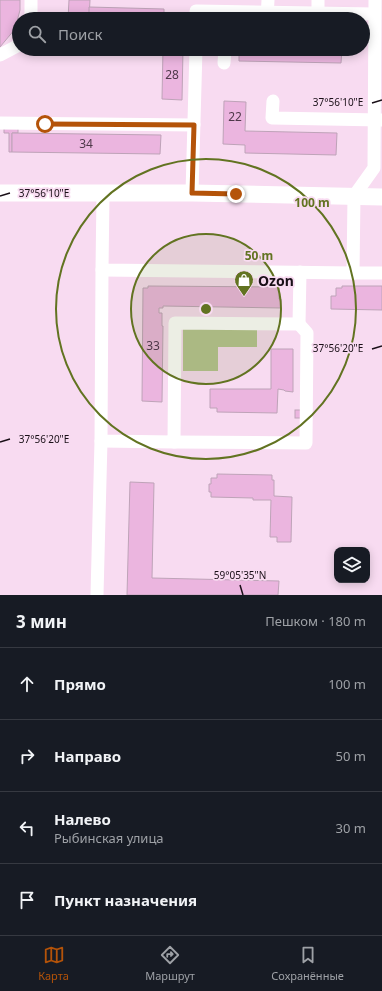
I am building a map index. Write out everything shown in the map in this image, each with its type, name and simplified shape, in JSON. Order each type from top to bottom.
[{"type":"main road","points":[[0,193],[192,193],[382,197]]},
{"type":"lane","points":[[31,0],[32,12]]},
{"type":"lane","points":[[318,0],[318,12]]},
{"type":"lane","points":[[353,272],[354,196],[374,168],[378,120],[374,14],[375,0]]},
{"type":"lane","points":[[196,10],[267,10],[284,12]]},
{"type":"lane","points":[[370,14],[374,14]]},
{"type":"lane","points":[[0,55],[12,49]]},
{"type":"lane","points":[[192,193],[196,56]]},
{"type":"lane","points":[[224,56],[224,63]]},
{"type":"lane","points":[[273,101],[272,118],[378,120]]},
{"type":"lane","points":[[0,123],[194,125]]},
{"type":"lane","points":[[97,595],[101,441],[103,194]]},
{"type":"lane","points":[[102,270],[382,273]]},
{"type":"lane","points":[[101,441],[306,443],[307,333],[299,324],[300,272]]},
{"type":"lane","points":[[174,442],[175,323],[299,324]]},
{"type":"green space","points":[[183,326],[257,327],[257,347],[218,347],[218,371],[183,371]]},
{"type":"building","points":[[0,0],[20,0],[19,12],[12,12],[12,33],[0,47]]},
{"type":"building","points":[[69,0],[90,0],[89,12],[68,12]]},
{"type":"building","points":[[89,7],[164,9],[164,12],[89,12]]},
{"type":"building","points":[[163,56],[183,56],[182,100],[162,99]]},
{"type":"building","points":[[239,56],[342,56],[341,63],[239,61]]},
{"type":"building","points":[[224,101],[246,102],[245,131],[337,133],[336,155],[245,153],[245,145],[223,144]]},
{"type":"building","points":[[4,126],[18,126],[18,133],[12,133],[12,152],[9,152],[9,133],[4,133]]},
{"type":"building","points":[[12,133],[161,135],[160,154],[12,152]]},
{"type":"building","points":[[148,286],[279,287],[281,308],[163,306],[163,308],[159,308],[159,313],[162,313],[163,326],[162,402],[142,401],[143,288],[148,288]]},
{"type":"building","points":[[342,286],[382,286],[382,310],[331,309],[331,296],[336,296],[336,288],[342,288]]},
{"type":"building","points":[[271,349],[293,349],[293,392],[278,389],[277,413],[217,412],[217,408],[210,408],[210,389],[271,389]]},
{"type":"building","points":[[295,410],[302,410],[302,418],[295,418]]},
{"type":"building","points":[[217,474],[272,475],[272,480],[274,480],[274,496],[292,497],[291,542],[277,542],[277,537],[270,537],[271,500],[211,497],[211,492],[209,492],[209,484],[211,484],[211,478],[217,478]]},
{"type":"building","points":[[130,482],[154,483],[152,578],[279,581],[278,595],[127,595]]},
{"type":"place","name":"Ozon","points":[[244,297]]},
{"type":"route","points":[[45,124],[194,125],[192,193],[236,194]]}]
